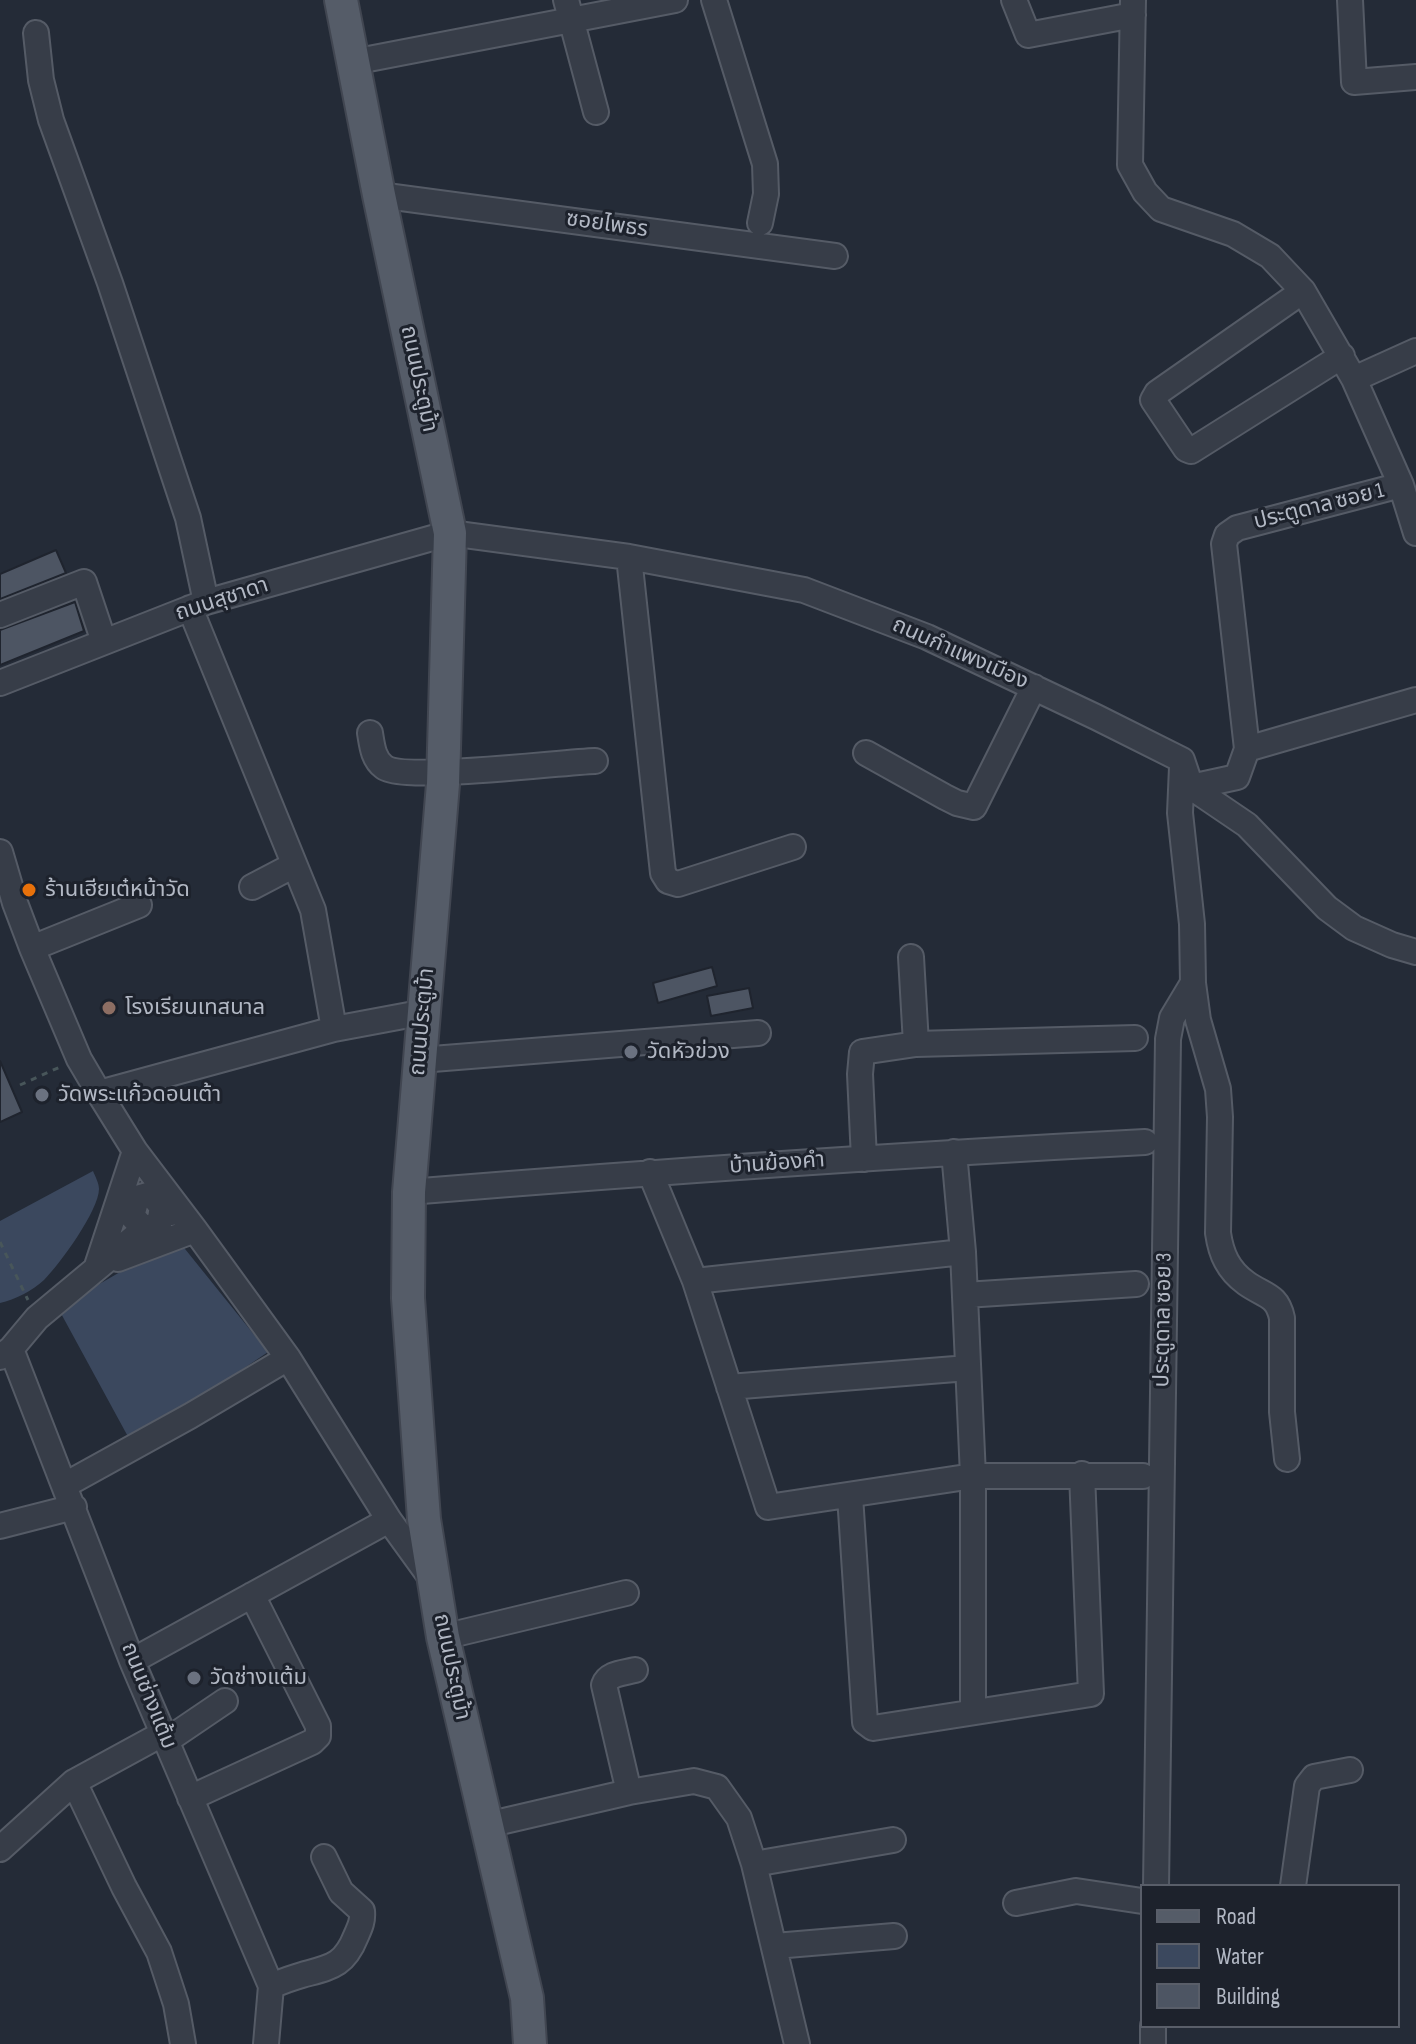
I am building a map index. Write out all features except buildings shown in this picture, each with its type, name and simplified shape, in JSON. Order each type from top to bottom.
[{"type":"main road","name":"ถนนประตูม้า","points":[[341,0],[450,533],[443,773],[409,1192],[408,1298],[424,1519],[443,1637],[527,1998],[530,2044]]},
{"type":"street","points":[[353,62],[568,10],[675,0]]},
{"type":"street","points":[[714,0],[765,164],[766,194],[760,223]]},
{"type":"street","points":[[1014,0],[1028,35],[1133,8],[1130,165],[1145,192],[1161,209],[1233,234],[1270,256],[1303,291],[1354,379],[1401,485],[1416,533]]},
{"type":"street","points":[[1350,0],[1354,82],[1416,77]]},
{"type":"street","points":[[568,10],[596,112]]},
{"type":"street","points":[[36,33],[41,80],[51,120],[110,283],[188,518],[198,605],[313,910],[334,1029]]},
{"type":"street","name":"ซอยไพธร","points":[[379,195],[835,256]]},
{"type":"street","points":[[1303,291],[1157,393],[1153,400],[1186,449],[1191,451],[1342,356]]},
{"type":"street","points":[[1354,379],[1416,351]]},
{"type":"street","name":"ประตูดาล ซอย 1","points":[[1247,749],[1224,544],[1227,535],[1237,528],[1401,485]]},
{"type":"street","name":"ถนนสุชาดา","points":[[0,683],[198,605],[450,533]]},
{"type":"street","name":"ถนนกำแพงเมือง","points":[[450,533],[629,557],[804,590],[927,637],[1182,760]]},
{"type":"street","points":[[629,557],[663,873],[668,881],[678,884],[793,847]]},
{"type":"street","points":[[0,615],[84,582],[104,642]]},
{"type":"street","points":[[866,753],[957,803],[974,807],[1034,687]]},
{"type":"street","points":[[1191,787],[1237,777],[1247,749],[1416,700]]},
{"type":"street","points":[[370,733],[372,749],[378,760],[385,768],[401,772],[443,773],[595,761]]},
{"type":"street","points":[[1182,760],[1191,787],[1247,825],[1327,908],[1354,928],[1416,952]]},
{"type":"street","points":[[1182,760],[1180,813],[1192,924],[1193,983],[1198,1020],[1218,1089],[1218,1233],[1224,1259],[1232,1270],[1246,1283],[1273,1298],[1280,1309],[1282,1412],[1287,1459]]},
{"type":"street","points":[[0,852],[7,905],[32,948],[79,1059],[99,1093],[135,1151],[288,1358],[389,1520],[435,1583]]},
{"type":"street","points":[[252,887],[294,865]]},
{"type":"street","points":[[32,948],[139,905]]},
{"type":"street","points":[[911,957],[916,1044]]},
{"type":"street","name":"ประตูดาล ซอย 3","points":[[1156,1884],[1168,1039],[1172,1018],[1193,983]]},
{"type":"street","points":[[99,1093],[334,1029],[425,1012]]},
{"type":"street","points":[[420,1060],[758,1033]]},
{"type":"street","points":[[864,1159],[862,1052],[916,1044],[1135,1038]]},
{"type":"street","name":"บ้านฆ้องคำ","points":[[409,1192],[650,1172],[1145,1142]]},
{"type":"street","points":[[135,1151],[148,1211]]},
{"type":"street","points":[[97,1266],[135,1151]]},
{"type":"street","points":[[954,1152],[963,1252],[973,1476],[973,1703]]},
{"type":"street","points":[[650,1172],[695,1281],[768,1507],[973,1476],[1143,1476]]},
{"type":"street","points":[[148,1211],[195,1230]]},
{"type":"street","points":[[6,1353],[37,1318],[97,1266],[148,1211]]},
{"type":"street","points":[[97,1266],[195,1230]]},
{"type":"street","points":[[695,1281],[963,1252]]},
{"type":"street","points":[[965,1295],[1136,1284]]},
{"type":"street","name":"ถนนช่างแต้ม","points":[[6,1353],[69,1496],[164,1738],[271,1986],[266,2044]]},
{"type":"street","points":[[0,1526],[69,1496],[190,1416],[288,1358]]},
{"type":"street","points":[[729,1387],[968,1368]]},
{"type":"street","points":[[850,1496],[865,1722],[873,1728],[1091,1694],[1082,1474]]},
{"type":"street","points":[[132,1661],[389,1520]]},
{"type":"street","points":[[443,1637],[626,1593]]},
{"type":"street","points":[[190,1798],[312,1742],[318,1736],[318,1726],[252,1595]]},
{"type":"street","points":[[629,1792],[604,1685],[610,1677],[635,1670]]},
{"type":"street","points":[[0,1849],[74,1782],[164,1738],[225,1701]]},
{"type":"street","points":[[1293,1884],[1307,1786],[1314,1777],[1350,1770]]},
{"type":"street","points":[[487,1825],[629,1792],[694,1781],[717,1787],[739,1818],[754,1864],[797,2044]]},
{"type":"street","points":[[74,1782],[159,1952],[176,2004],[183,2044]]},
{"type":"street","points":[[754,1864],[893,1840]]},
{"type":"street","points":[[271,1986],[336,1965],[349,1953],[361,1924],[362,1911],[341,1892],[324,1857]]},
{"type":"street","points":[[1016,1903],[1076,1891],[1140,1901]]},
{"type":"street","points":[[775,1946],[894,1936]]},
{"type":"path","points":[[20,1085],[57,1069]]},
{"type":"path","points":[[0,1242],[29,1302]]},
{"type":"water","points":[[93,1171],[99,1187],[97,1198],[86,1223],[68,1250],[40,1284],[0,1303],[0,1221]]},
{"type":"water","points":[[177,1239],[268,1352],[132,1444],[58,1308]]},
{"type":"place","name":"ร้านเฮียเต๋หน้าวัด","points":[[29,890]]},
{"type":"place","name":"โรงเรียนเทสนาล","points":[[109,1008]]},
{"type":"place","name":"วัดหัวข่วง","points":[[631,1052]]},
{"type":"place","name":"วัดพระแก้วดอนเต้า","points":[[42,1095]]},
{"type":"place","name":"วัดช่างแต้ม","points":[[194,1678]]}]
